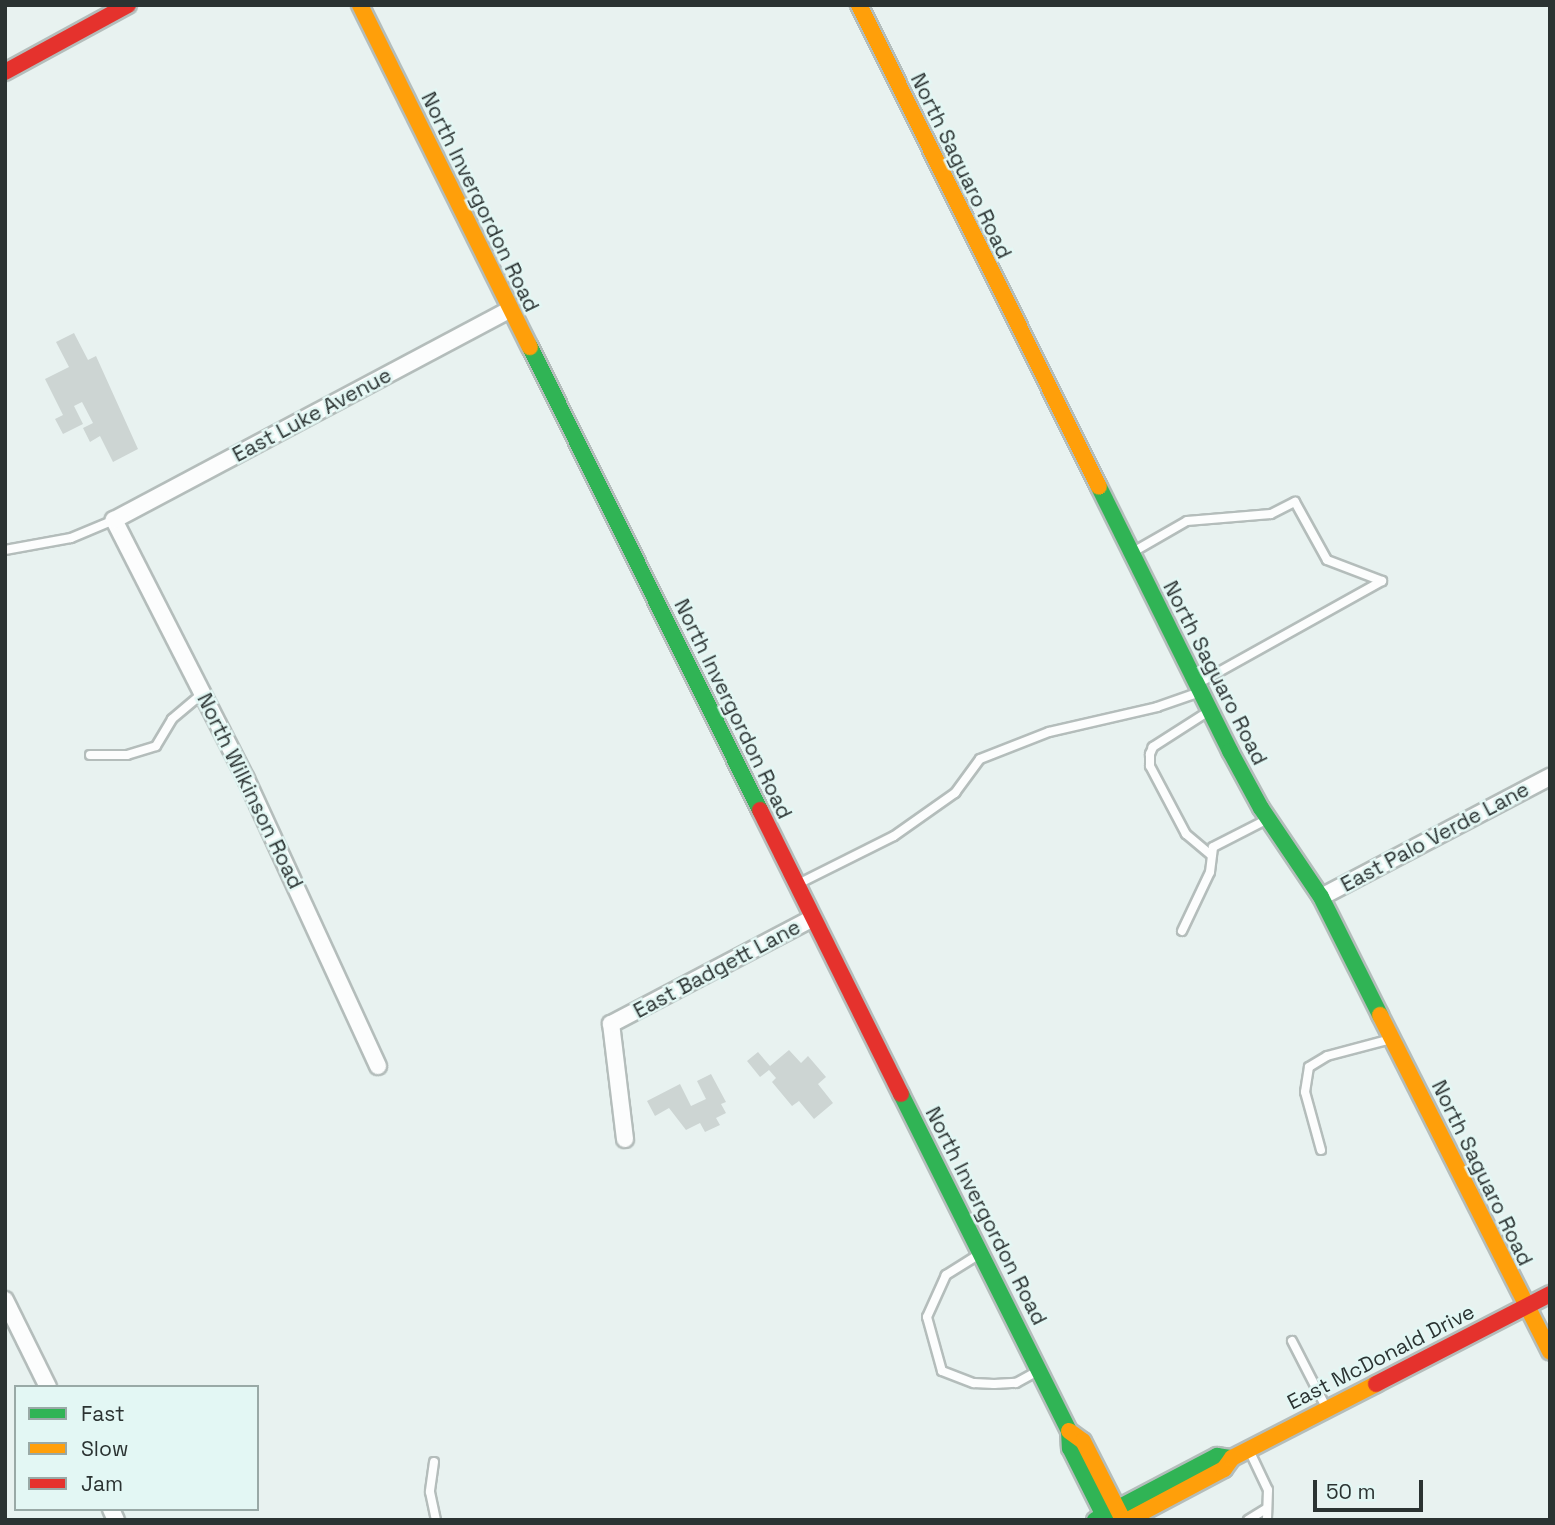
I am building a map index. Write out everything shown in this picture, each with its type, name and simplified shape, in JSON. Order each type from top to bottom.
[{"type":"street","points":[[5,72],[128,5]]},
{"type":"street","name":"North Invergordon Road","points":[[360,5],[1069,1431],[1083,1441],[1112,1517]]},
{"type":"street","name":"North Saguaro Road","points":[[859,5],[1209,710],[1268,819],[1321,897],[1525,1307],[1550,1351]]},
{"type":"street","name":"East Luke Avenue","points":[[114,520],[510,309]]},
{"type":"street","name":"North Wilkinson Road","points":[[114,520],[202,694],[378,1066]]},
{"type":"street","name":"East Palo Verde Lane","points":[[1321,897],[1550,777]]},
{"type":"street","name":"East Badgett Lane","points":[[625,1139],[611,1024],[813,918]]},
{"type":"street","name":"East McDonald Drive","points":[[1112,1517],[1217,1456],[1232,1458],[1550,1294]]},
{"type":"street","points":[[5,1300],[10,1324],[47,1385]]},
{"type":"lane","points":[[797,884],[894,836],[955,793],[980,759],[1049,732],[1157,708],[1198,688],[1382,581],[1327,560],[1294,502],[1271,514],[1187,522],[1130,553]]},
{"type":"lane","points":[[5,551],[71,538],[114,520]]},
{"type":"lane","points":[[90,755],[127,755],[156,746],[172,719],[202,694]]},
{"type":"lane","points":[[1209,710],[1153,747],[1150,766],[1186,834],[1211,855]]},
{"type":"lane","points":[[1182,931],[1210,872],[1213,847],[1268,819]]},
{"type":"lane","points":[[1321,1150],[1305,1092],[1309,1067],[1327,1056],[1391,1039]]},
{"type":"lane","points":[[981,1254],[946,1275],[927,1317],[942,1371],[974,1383],[995,1384],[1016,1383],[1039,1370]]},
{"type":"lane","points":[[1292,1341],[1327,1409]]},
{"type":"lane","points":[[1249,1449],[1264,1478],[1267,1520]]},
{"type":"lane","points":[[435,1462],[430,1492],[436,1520]]},
{"type":"lane","points":[[1248,1520],[1268,1508]]},
{"type":"building","points":[[74,333],[88,360],[96,356],[138,449],[113,462],[100,436],[90,442],[83,428],[93,423],[82,402],[74,406],[83,424],[63,434],[55,419],[63,415],[45,379],[69,367],[56,342]]},
{"type":"building","points":[[789,1050],[801,1063],[808,1056],[826,1077],[818,1084],[833,1103],[814,1119],[799,1101],[792,1106],[772,1082],[776,1078],[769,1070],[760,1077],[747,1061],[758,1052],[770,1066]]},
{"type":"building","points":[[711,1074],[726,1102],[721,1104],[726,1113],[716,1118],[720,1125],[705,1132],[700,1123],[686,1130],[669,1108],[655,1116],[647,1101],[680,1084],[691,1106],[706,1099],[697,1081]]},
{"type":"traffic: fast","points":[[530,347],[760,810]]},
{"type":"traffic: fast","points":[[1099,487],[1230,751],[1261,808],[1321,897],[1380,1015]]},
{"type":"traffic: fast","points":[[901,1094],[1069,1431],[1070,1448],[1106,1520]]},
{"type":"traffic: fast","points":[[1095,1520],[1217,1456],[1232,1458]]},
{"type":"traffic: slow","points":[[360,5],[530,347]]},
{"type":"traffic: slow","points":[[859,5],[1099,487]]},
{"type":"traffic: slow","points":[[1380,1015],[1550,1351]]},
{"type":"traffic: slow","points":[[1128,1520],[1224,1469],[1232,1458],[1376,1384]]},
{"type":"traffic: slow","points":[[1069,1431],[1083,1441],[1123,1520]]},
{"type":"traffic: jam","points":[[5,72],[128,5]]},
{"type":"traffic: jam","points":[[760,810],[901,1094]]},
{"type":"traffic: jam","points":[[1376,1384],[1550,1294]]}]
